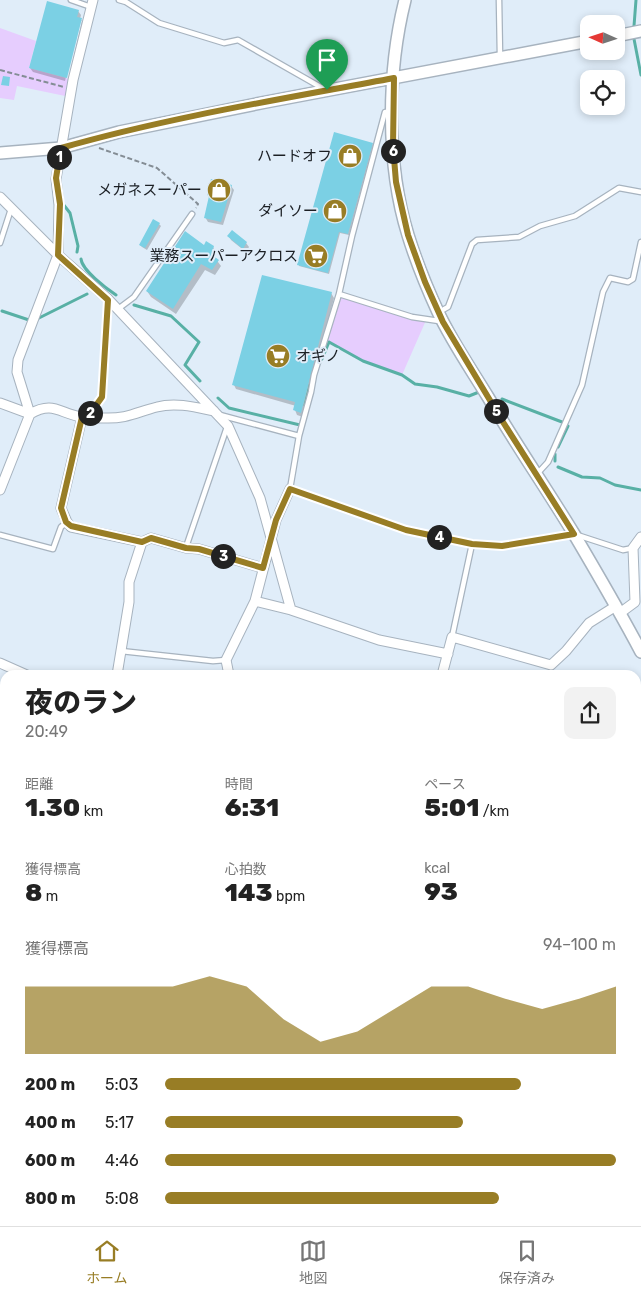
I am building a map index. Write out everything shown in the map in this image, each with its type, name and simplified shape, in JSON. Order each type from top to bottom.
[{"type":"street","points":[[405,0],[395,49],[392,112],[393,146],[402,209],[408,235],[425,282],[441,317],[536,475],[574,534],[641,652]]},
{"type":"street","points":[[0,490],[30,414],[17,372],[18,360],[58,255],[60,204],[56,178],[71,89],[92,4]]},
{"type":"street","points":[[625,34],[641,31]]},
{"type":"street","points":[[0,153],[61,148],[119,132],[580,42]]},
{"type":"street","points":[[0,197],[58,255],[108,300],[228,426],[260,498],[291,610]]},
{"type":"street","points":[[0,403],[30,414],[41,408],[50,408],[84,417],[116,418],[139,413],[158,406],[181,405],[217,413]]},
{"type":"street","points":[[84,417],[61,508],[66,522],[71,526],[142,542],[151,538],[186,548],[199,549],[263,568]]},
{"type":"street","points":[[228,670],[226,660],[256,601],[276,520],[290,489]]},
{"type":"street","points":[[443,670],[452,637],[551,665],[566,651],[589,623],[635,602],[633,548],[641,537]]},
{"type":"street","points":[[118,670],[129,602],[129,582],[142,542]]},
{"type":"street","points":[[256,601],[291,610],[379,640],[448,654]]},
{"type":"street","points":[[0,662],[17,670]]},
{"type":"lane","points":[[71,0],[92,4]]},
{"type":"lane","points":[[118,0],[126,2],[159,23],[224,42],[238,40],[327,90]]},
{"type":"lane","points":[[499,0],[500,56]]},
{"type":"lane","points":[[392,112],[385,112],[362,197],[339,294],[314,375],[312,392],[299,436],[290,489],[406,530],[472,544],[502,546],[574,534],[623,550],[633,548]]},
{"type":"lane","points":[[339,294],[412,317],[441,317],[448,307],[472,244],[476,240],[519,237],[540,226],[575,216],[619,188],[641,192]]},
{"type":"lane","points":[[0,243],[11,209]]},
{"type":"lane","points":[[117,310],[134,297],[192,214]]},
{"type":"lane","points":[[536,475],[548,462],[582,385],[603,292],[610,278],[628,282],[633,279],[641,242]]},
{"type":"lane","points":[[84,417],[102,397],[108,300]]},
{"type":"lane","points":[[217,413],[299,436]]},
{"type":"lane","points":[[186,548],[228,426]]},
{"type":"lane","points":[[0,535],[54,549],[61,527],[66,522]]},
{"type":"lane","points":[[452,637],[472,544]]},
{"type":"lane","points":[[121,651],[204,660],[226,660]]},
{"type":"path","points":[[0,70],[71,89]]},
{"type":"path","points":[[93,146],[157,168],[198,204],[192,214]]},
{"type":"shaded area","points":[[0,28],[36,41],[29,68],[73,80],[70,97],[17,86],[14,100],[0,98]]},
{"type":"shaded area","points":[[339,294],[412,317],[427,318],[402,375],[363,361],[325,340]]},
{"type":"building","points":[[47,1],[79,10],[77,17],[82,18],[67,78],[29,68]]},
{"type":"building","points":[[3,76],[10,77],[9,86],[1,85]]},
{"type":"building","points":[[334,132],[373,143],[348,234],[339,232],[328,273],[297,265]]},
{"type":"building","points":[[211,179],[232,185],[221,222],[204,218]]},
{"type":"building","points":[[153,219],[160,223],[145,248],[139,245]]},
{"type":"building","points":[[232,230],[247,242],[243,249],[227,236]]},
{"type":"building","points":[[185,231],[204,245],[206,241],[214,246],[211,256],[219,260],[212,270],[201,264],[173,309],[146,291]]},
{"type":"building","name":"オギノ","points":[[262,275],[332,292],[301,413],[293,410],[295,402],[232,385]]},
{"type":"waterway","points":[[634,26],[636,0]]},
{"type":"waterway","points":[[634,39],[641,75]]},
{"type":"waterway","points":[[63,204],[70,213],[78,246],[77,252]]},
{"type":"waterway","points":[[81,259],[85,268],[116,295]]},
{"type":"waterway","points":[[37,319],[87,294]]},
{"type":"waterway","points":[[134,305],[171,316],[199,342],[185,365],[200,381]]},
{"type":"waterway","points":[[2,311],[29,320]]},
{"type":"waterway","points":[[322,359],[329,342],[363,361],[402,375],[415,384],[437,387],[469,396],[479,392]]},
{"type":"waterway","points":[[305,405],[310,385]]},
{"type":"waterway","points":[[218,398],[229,408],[301,424]]},
{"type":"waterway","points":[[502,399],[562,422]]},
{"type":"waterway","points":[[558,447],[568,426]]},
{"type":"waterway","points":[[555,454],[555,461]]},
{"type":"waterway","points":[[558,467],[582,477],[600,478],[615,485],[641,490]]},
{"type":"place","name":"ハードオフ","points":[[350,156]]},
{"type":"place","name":"メガネスーパー","points":[[219,190]]},
{"type":"place","name":"ダイソー","points":[[335,211]]},
{"type":"place","name":"業務スーパーアクロス","points":[[316,256]]},
{"type":"place","name":"オギノ","points":[[278,356]]},
{"type":"route","points":[[394,78],[392,112],[396,182],[408,235],[425,282],[443,322],[503,422],[574,534],[502,546],[472,544],[406,530],[290,489],[276,520],[263,568],[199,549],[186,548],[151,538],[142,542],[71,526],[66,522],[61,508],[82,417],[87,418],[102,397],[108,300],[58,255],[60,204],[56,178],[61,148],[119,132],[327,90],[394,78]]}]
